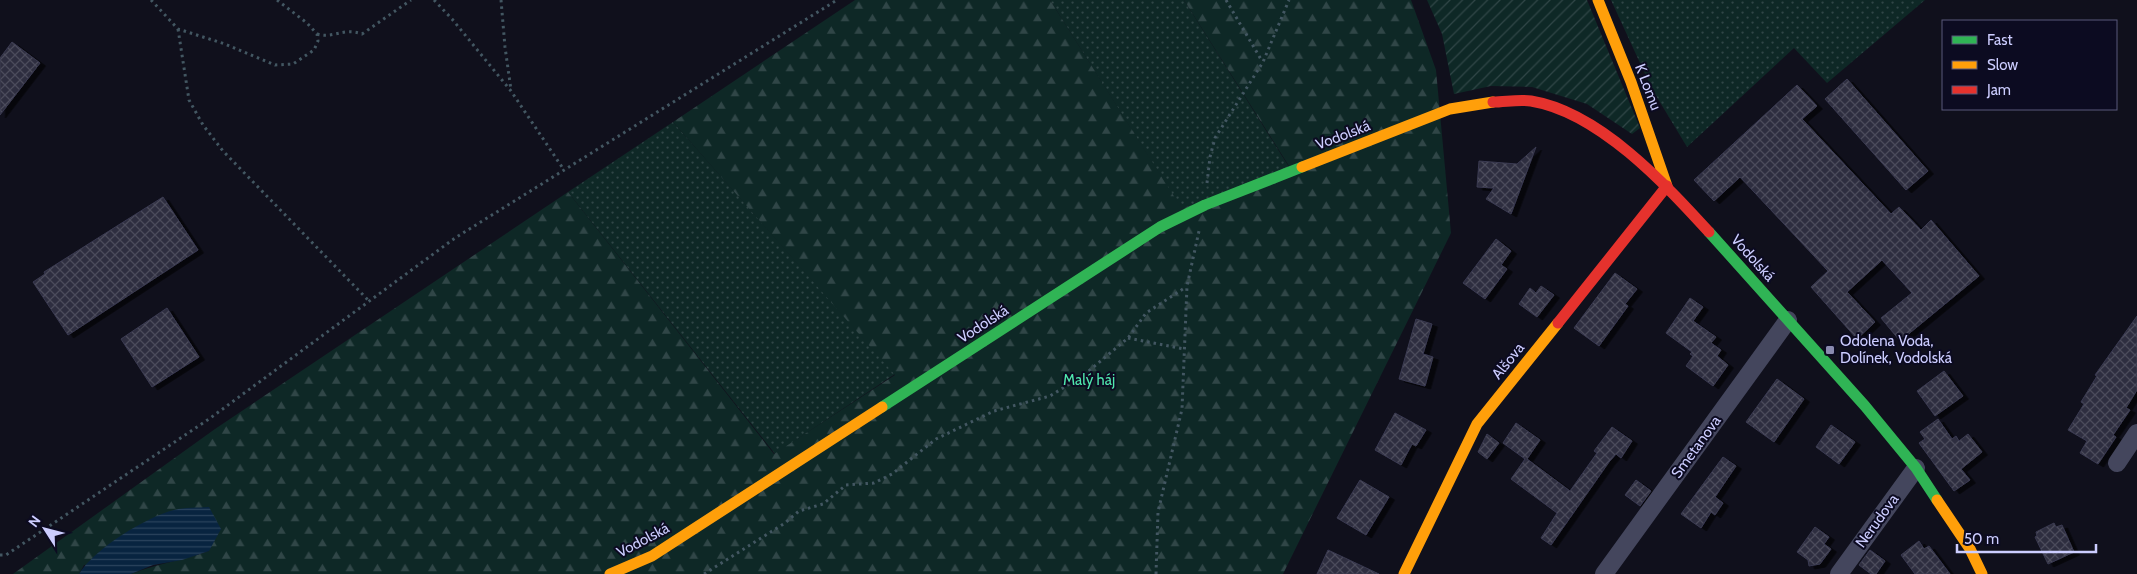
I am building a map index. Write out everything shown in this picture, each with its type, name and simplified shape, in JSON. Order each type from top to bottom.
[{"type":"street","name":"K Lomu","points":[[1598,0],[1631,82],[1666,186]]},
{"type":"street","name":"Vodolská","points":[[610,574],[652,556],[1160,227],[1204,205],[1450,109],[1491,102],[1530,101],[1544,103],[1568,112],[1611,140],[1666,186],[1865,406],[1916,468],[1970,549],[1982,574]]},
{"type":"street","name":"Alšova","points":[[1404,574],[1477,424],[1666,186]]},
{"type":"street","name":"Smetanova","points":[[1604,574],[1788,320]]},
{"type":"street","points":[[2117,463],[2137,433]]},
{"type":"street","name":"Nerudova","points":[[1839,574],[1916,468]]},
{"type":"path","points":[[151,0],[178,29],[225,44],[275,65],[292,64],[314,50],[318,41],[317,34],[307,22],[277,0]]},
{"type":"path","points":[[317,34],[323,36],[351,30],[362,34],[411,0]]},
{"type":"path","points":[[434,0],[511,91],[564,170]]},
{"type":"path","points":[[501,0],[511,91]]},
{"type":"path","points":[[0,555],[6,556],[209,419],[455,238],[837,0]]},
{"type":"path","points":[[1226,0],[1263,62]]},
{"type":"path","points":[[1156,574],[1158,512],[1182,409],[1186,286],[1204,205],[1210,157],[1215,138],[1263,62],[1290,0]]},
{"type":"path","points":[[178,29],[190,100],[203,125],[223,151],[369,301]]},
{"type":"path","points":[[704,574],[786,523],[800,511],[823,504],[846,485],[874,483],[892,474],[936,439],[994,411],[1050,396],[1084,375],[1128,338],[1146,312],[1186,286]]},
{"type":"path","points":[[1128,338],[1184,349]]},
{"type":"green space","name":"Malý háj","points":[[855,0],[1050,0],[1182,209],[1289,166],[1184,0],[1411,0],[1436,70],[1451,233],[1283,574],[131,574],[209,551],[84,565],[79,574],[13,574],[215,429],[568,192],[774,454],[895,375],[673,122]]},
{"type":"green space","points":[[1050,0],[1184,0],[1289,167],[1182,210]]},
{"type":"green space","points":[[1427,0],[1587,0],[1640,128],[1632,134],[1587,104],[1532,87],[1491,86],[1454,94],[1442,34]]},
{"type":"green space","points":[[1611,0],[1925,0],[1827,83],[1794,48],[1687,147],[1652,89]]},
{"type":"green space","points":[[673,122],[895,374],[775,454],[568,192]]},
{"type":"water","points":[[209,507],[221,529],[209,551],[182,560],[153,565],[131,574],[79,574],[96,554],[122,535],[149,519],[178,509]]},
{"type":"building","points":[[12,42],[40,63],[0,115],[0,58]]},
{"type":"building","points":[[1847,79],[1928,171],[1906,190],[1825,99]]},
{"type":"building","points":[[1797,85],[1817,106],[1802,119],[1891,214],[1899,207],[1921,230],[1931,220],[1979,276],[1900,341],[1881,318],[1912,293],[1882,260],[1847,292],[1875,322],[1857,339],[1811,287],[1828,271],[1740,177],[1714,201],[1694,180]]},
{"type":"building","points":[[1536,147],[1511,214],[1486,199],[1494,188],[1477,187],[1479,161],[1517,164]]},
{"type":"building","points":[[163,197],[198,250],[68,335],[33,282],[45,274],[44,272]]},
{"type":"building","points":[[1496,239],[1511,251],[1501,265],[1507,269],[1485,299],[1463,283]]},
{"type":"building","points":[[1615,273],[1637,289],[1625,304],[1628,306],[1599,346],[1574,328]]},
{"type":"building","points":[[1541,286],[1554,295],[1537,317],[1519,304],[1530,288],[1536,293]]},
{"type":"building","points":[[1690,298],[1703,307],[1693,321],[1716,337],[1711,343],[1721,350],[1717,356],[1728,365],[1713,386],[1686,366],[1693,356],[1690,354],[1692,352],[1666,333]]},
{"type":"building","points":[[167,308],[199,357],[152,387],[121,339]]},
{"type":"building","points":[[2137,316],[2137,390],[2126,408],[2130,410],[2113,435],[2116,437],[2098,464],[2080,453],[2087,441],[2068,430],[2084,404],[2081,402],[2097,376],[2095,375]]},
{"type":"building","points":[[1416,319],[1432,324],[1423,354],[1433,357],[1425,386],[1399,379]]},
{"type":"building","points":[[1944,371],[1963,396],[1935,416],[1917,391]]},
{"type":"building","points":[[1777,379],[1804,399],[1774,442],[1746,422]]},
{"type":"building","points":[[1395,413],[1426,430],[1416,446],[1412,444],[1401,465],[1375,450]]},
{"type":"building","points":[[1938,419],[1952,439],[1956,436],[1959,441],[1968,434],[1982,452],[1961,469],[1970,480],[1954,491],[1919,443],[1925,439],[1920,432]]},
{"type":"building","points":[[1516,423],[1540,440],[1527,459],[1570,491],[1597,453],[1594,451],[1612,427],[1632,441],[1621,458],[1616,454],[1609,462],[1551,545],[1541,538],[1557,513],[1511,479],[1525,459],[1503,443]]},
{"type":"building","points":[[1831,425],[1855,442],[1839,464],[1816,447]]},
{"type":"building","points":[[1487,434],[1499,443],[1487,459],[1478,452]]},
{"type":"building","points":[[1723,457],[1736,466],[1715,497],[1723,503],[1715,515],[1711,512],[1701,528],[1681,514]]},
{"type":"building","points":[[1360,480],[1389,497],[1366,535],[1337,518]]},
{"type":"building","points":[[1636,480],[1651,491],[1640,506],[1625,495]]},
{"type":"building","points":[[2054,523],[2056,527],[2062,525],[2074,552],[2048,564],[2035,537],[2037,536],[2036,532]]},
{"type":"building","points":[[1815,527],[1829,537],[1824,544],[1831,549],[1820,564],[1809,566],[1808,560],[1797,552]]},
{"type":"building","points":[[1919,541],[1924,549],[1929,546],[1950,574],[1915,574],[1901,555]]},
{"type":"building","points":[[1328,550],[1379,574],[1317,574]]},
{"type":"building","points":[[1870,550],[1885,561],[1876,574],[1871,574],[1859,565]]},
{"type":"traffic: fast","points":[[882,407],[1160,227],[1205,205],[1302,167]]},
{"type":"traffic: fast","points":[[1709,232],[1865,406],[1916,468],[1937,500]]},
{"type":"traffic: slow","points":[[1598,0],[1631,82],[1667,186]]},
{"type":"traffic: slow","points":[[1302,167],[1450,109],[1493,102]]},
{"type":"traffic: slow","points":[[1404,574],[1477,424],[1558,323]]},
{"type":"traffic: slow","points":[[610,574],[652,556],[882,407]]},
{"type":"traffic: slow","points":[[1937,500],[1970,549],[1982,574]]},
{"type":"traffic: jam","points":[[1493,102],[1531,101],[1556,108],[1581,119],[1606,135],[1651,172],[1709,232]]},
{"type":"traffic: jam","points":[[1558,323],[1667,186]]},
{"type":"place","name":"Odolena Voda, Dolínek, Vodolská","points":[[1830,350]]}]
